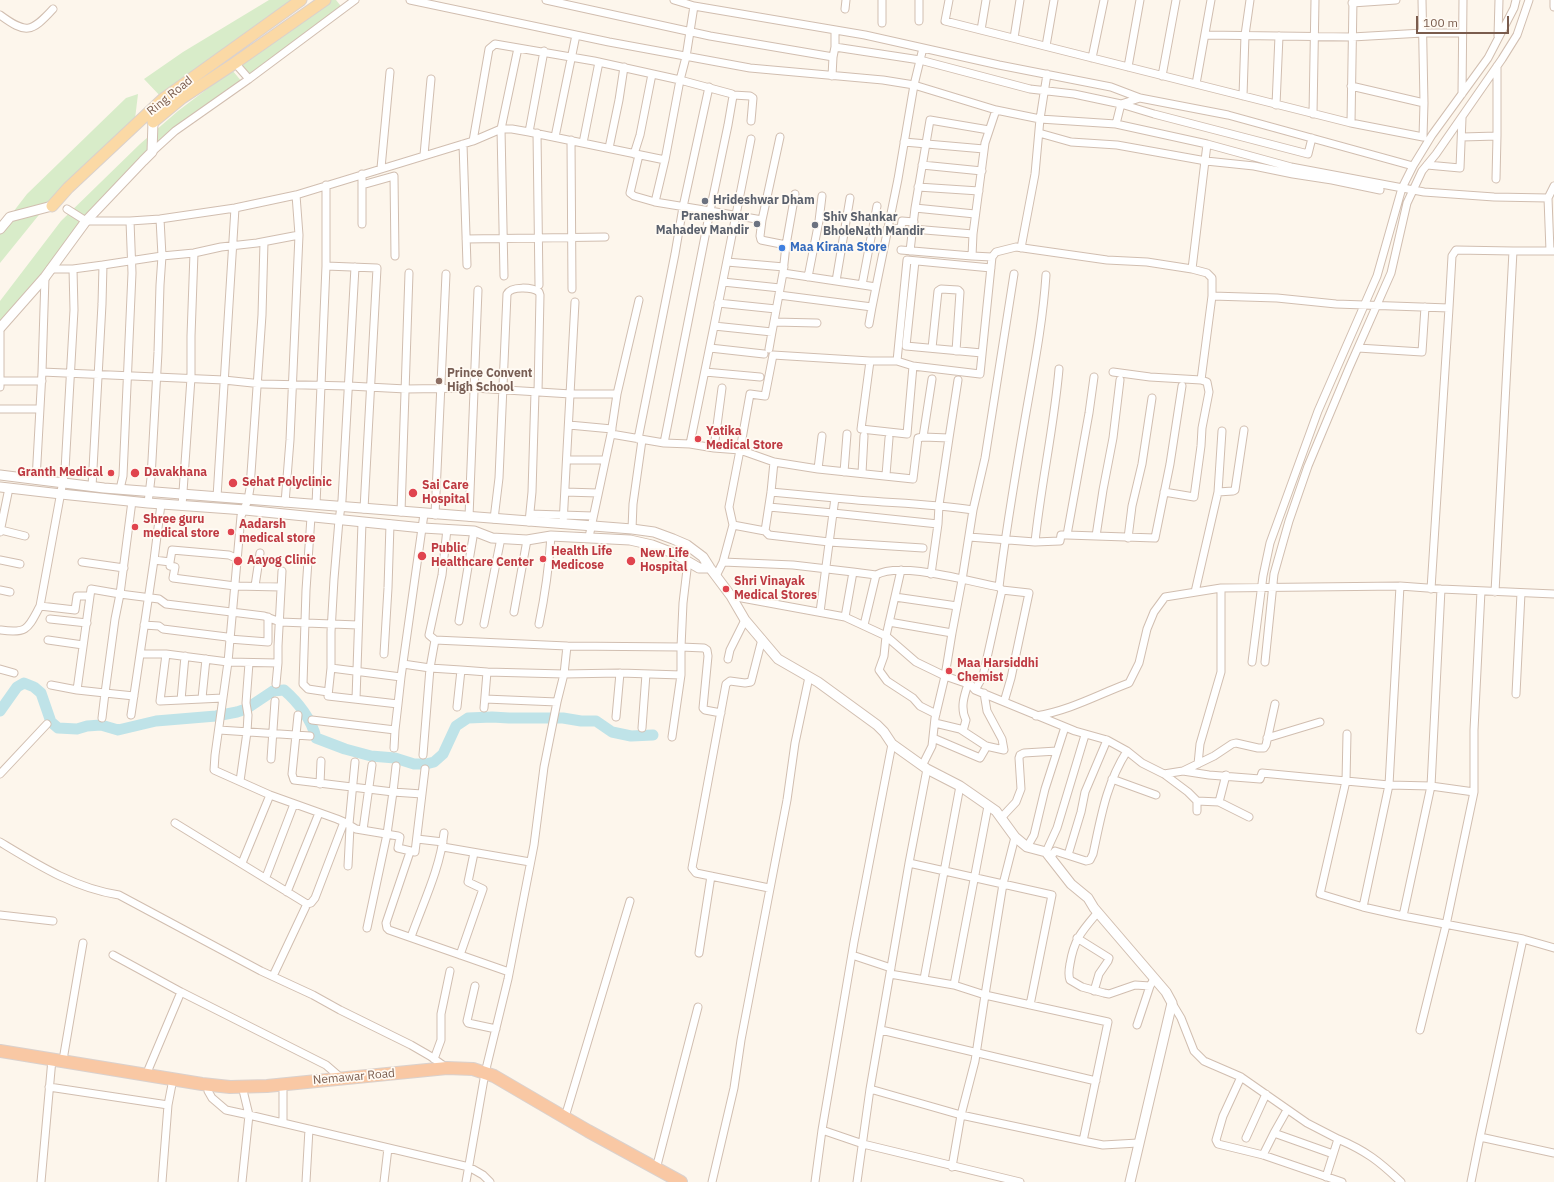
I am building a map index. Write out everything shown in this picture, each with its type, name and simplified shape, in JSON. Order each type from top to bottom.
[{"type":"highway","name":"Nemawar Road","points":[[0,1051],[208,1088],[242,1090],[283,1091],[444,1073],[494,1076],[527,1099],[666,1182]]},
{"type":"highway","name":"Nemawar Road","points":[[0,1058],[55,1062],[146,1075],[172,1082]]},
{"type":"highway","name":"Nemawar Road","points":[[242,1090],[341,1078],[447,1068],[473,1069],[485,1076]]},
{"type":"highway","name":"Nemawar Road","points":[[527,1099],[565,1117],[681,1182]]},
{"type":"main road","name":"Ring Road","points":[[52,206],[68,188],[163,99],[301,0]]},
{"type":"main road","name":"Ring Road","points":[[153,122],[182,98],[325,0]]},
{"type":"street","points":[[0,328],[47,273],[86,221],[152,152],[175,131],[249,79],[356,0]]},
{"type":"street","points":[[410,0],[576,35],[750,68],[883,80],[914,85],[996,110],[1040,119],[1116,124],[1207,144],[1291,167],[1424,192],[1548,198]]},
{"type":"street","points":[[546,0],[690,31],[833,56]]},
{"type":"street","points":[[674,0],[694,6],[906,43],[998,65],[1111,87],[1140,98],[1228,115],[1413,166]]},
{"type":"street","points":[[845,9],[846,0]]},
{"type":"street","points":[[882,0],[882,23]]},
{"type":"street","points":[[919,0],[919,21]]},
{"type":"street","points":[[949,0],[946,21],[1313,114],[1423,137],[1424,103],[1422,0]]},
{"type":"street","points":[[981,30],[986,0]]},
{"type":"street","points":[[1014,38],[1020,0]]},
{"type":"street","points":[[1046,46],[1054,0]]},
{"type":"street","points":[[1092,58],[1104,0]]},
{"type":"street","points":[[1128,67],[1140,0]]},
{"type":"street","points":[[1162,76],[1176,0]]},
{"type":"street","points":[[1196,84],[1211,0]]},
{"type":"street","points":[[1243,96],[1245,35],[1250,0]]},
{"type":"street","points":[[1313,114],[1315,0]]},
{"type":"street","points":[[1351,123],[1352,2],[1396,0]]},
{"type":"street","points":[[1462,94],[1463,0]]},
{"type":"street","points":[[1498,38],[1499,0]]},
{"type":"street","points":[[1252,662],[1270,543],[1318,411],[1377,276],[1402,188],[1413,166],[1432,135],[1488,58],[1514,8],[1516,0]]},
{"type":"street","points":[[1265,662],[1272,587],[1279,554],[1306,473],[1391,273],[1407,203],[1422,171],[1462,118],[1517,35],[1529,0]]},
{"type":"street","points":[[1554,0],[1554,7]]},
{"type":"street","points":[[655,202],[686,56],[694,6]]},
{"type":"street","points":[[0,15],[14,25],[23,28],[30,28],[35,27],[53,9]]},
{"type":"street","points":[[832,76],[835,30]]},
{"type":"street","points":[[1205,35],[1352,37],[1423,33],[1462,33]]},
{"type":"street","points":[[555,137],[576,35]]},
{"type":"street","points":[[1276,105],[1279,36]]},
{"type":"street","points":[[473,141],[489,49],[495,44],[571,56],[680,80],[733,95],[750,96],[753,98],[751,120]]},
{"type":"street","points":[[835,47],[920,60],[1030,89],[1074,94],[1120,104],[1308,154],[1312,138]]},
{"type":"street","points":[[504,276],[501,129],[518,48]]},
{"type":"street","points":[[868,324],[914,85],[923,48]]},
{"type":"street","points":[[539,285],[533,132],[544,51]]},
{"type":"street","points":[[583,143],[599,62]]},
{"type":"street","points":[[235,63],[249,79]]},
{"type":"street","points":[[1496,179],[1497,66]]},
{"type":"street","points":[[609,148],[624,67]]},
{"type":"street","points":[[381,168],[390,72]]},
{"type":"street","points":[[652,74],[630,193],[634,196],[655,202],[736,217],[762,220]]},
{"type":"street","points":[[1021,248],[1035,174],[1040,119],[1047,74]]},
{"type":"street","points":[[424,155],[431,79]]},
{"type":"street","points":[[1351,86],[1424,103]]},
{"type":"street","points":[[632,529],[633,504],[640,439],[683,207],[709,87]]},
{"type":"street","points":[[664,443],[733,95]]},
{"type":"street","points":[[1120,104],[1140,98]]},
{"type":"street","points":[[1116,124],[1120,104]]},
{"type":"street","points":[[972,256],[975,214],[984,149],[996,110]]},
{"type":"street","points":[[1427,165],[1460,168],[1462,118]]},
{"type":"street","points":[[910,251],[918,187],[930,120],[989,130]]},
{"type":"street","points":[[152,152],[153,122]]},
{"type":"street","points":[[67,209],[86,221],[130,221],[160,219],[235,208],[296,195],[473,141],[501,129],[533,132],[665,160]]},
{"type":"street","points":[[1039,134],[1071,142],[1117,145],[1206,161],[1254,166],[1380,190]]},
{"type":"street","points":[[1462,137],[1497,136]]},
{"type":"street","points":[[780,137],[762,220],[760,236],[761,240],[786,245]]},
{"type":"street","points":[[690,444],[751,139]]},
{"type":"street","points":[[571,140],[572,289]]},
{"type":"street","points":[[904,142],[984,149]]},
{"type":"street","points":[[463,144],[467,266]]},
{"type":"street","points":[[1192,269],[1207,144]]},
{"type":"street","points":[[394,164],[395,256]]},
{"type":"street","points":[[922,165],[982,171]]},
{"type":"street","points":[[362,174],[362,224]]},
{"type":"street","points":[[362,186],[394,176]]},
{"type":"street","points":[[316,505],[326,266],[326,185]]},
{"type":"street","points":[[1431,589],[1452,256],[1456,250],[1552,251],[1548,198],[1554,186]]},
{"type":"street","points":[[918,187],[979,190]]},
{"type":"street","points":[[710,348],[766,352],[774,322],[795,194]]},
{"type":"street","points":[[285,502],[290,440],[298,235],[296,195]]},
{"type":"street","points":[[808,277],[818,227],[822,196]]},
{"type":"street","points":[[836,281],[850,198]]},
{"type":"street","points":[[0,229],[10,217],[52,206]]},
{"type":"street","points":[[862,285],[877,206]]},
{"type":"street","points":[[217,497],[235,208]]},
{"type":"street","points":[[915,208],[975,214]]},
{"type":"street","points":[[148,503],[158,352],[162,256],[160,219]]},
{"type":"street","points":[[120,489],[123,476],[132,261],[130,221]]},
{"type":"street","points":[[887,229],[901,228],[902,221],[913,226],[973,234]]},
{"type":"street","points":[[47,273],[103,266],[162,256],[194,253],[298,235]]},
{"type":"street","points":[[466,239],[605,237]]},
{"type":"street","points":[[264,242],[262,315],[254,439],[248,500],[241,516],[228,662],[214,770],[270,795],[348,825],[363,830],[400,837],[398,848],[415,852],[418,839],[425,769]]},
{"type":"street","points":[[716,576],[723,562],[733,525],[729,507],[750,394],[765,396],[773,355],[870,361],[897,361],[913,366],[980,374],[992,257],[996,252],[1016,247],[1107,260],[1147,262],[1192,269],[1207,273],[1212,278],[1212,296],[1201,380]]},
{"type":"street","points":[[901,250],[992,257]]},
{"type":"street","points":[[1495,592],[1513,251]]},
{"type":"street","points":[[182,506],[191,378],[194,253]]},
{"type":"street","points":[[897,361],[907,260],[991,268]]},
{"type":"street","points":[[906,346],[915,261]]},
{"type":"street","points":[[727,262],[783,270],[808,277],[876,287]]},
{"type":"street","points":[[92,487],[103,266]]},
{"type":"street","points":[[326,266],[377,268],[364,509]]},
{"type":"street","points":[[355,267],[342,507],[339,520],[331,623],[331,668],[328,696],[398,704]]},
{"type":"street","points":[[1,630],[16,632],[25,629],[30,624],[40,606],[65,470],[74,310],[73,269]]},
{"type":"street","points":[[36,480],[47,273]]},
{"type":"street","points":[[400,512],[406,389],[409,273]]},
{"type":"street","points":[[435,515],[446,274]]},
{"type":"street","points":[[857,1182],[870,1089],[908,863],[925,766],[932,746],[936,714],[945,676],[958,606],[1014,274]]},
{"type":"street","points":[[975,690],[983,676],[1000,588],[1005,539],[1044,305],[1046,275]]},
{"type":"street","points":[[723,282],[872,307]]},
{"type":"street","points":[[494,519],[499,478],[506,294],[515,288],[533,289],[539,292],[540,295],[537,392],[532,492],[529,518]]},
{"type":"street","points":[[932,348],[938,291],[941,289],[958,290],[960,292],[956,351]]},
{"type":"street","points":[[469,517],[478,290]]},
{"type":"street","points":[[1212,296],[1277,298],[1336,304],[1449,308]]},
{"type":"street","points":[[589,537],[611,431],[617,394],[639,300]]},
{"type":"street","points":[[564,520],[575,302]]},
{"type":"street","points":[[718,303],[776,309]]},
{"type":"street","points":[[1358,348],[1422,352],[1426,307]]},
{"type":"street","points":[[774,322],[817,324]]},
{"type":"street","points":[[714,326],[772,332]]},
{"type":"street","points":[[0,332],[0,388]]},
{"type":"street","points":[[898,345],[982,353]]},
{"type":"street","points":[[870,361],[861,428],[906,434],[913,366]]},
{"type":"street","points":[[1035,542],[1046,460],[1053,424],[1059,369]]},
{"type":"street","points":[[42,372],[191,378],[292,385],[406,389],[474,388],[502,391],[571,394],[617,394]]},
{"type":"street","points":[[705,372],[760,377]]},
{"type":"street","points":[[1113,372],[1165,378],[1201,380],[1207,382],[1209,392],[1202,428],[1202,446],[1194,497],[1164,492]]},
{"type":"street","points":[[1067,535],[1094,377]]},
{"type":"street","points":[[923,437],[932,379]]},
{"type":"street","points":[[931,574],[939,505],[958,380]]},
{"type":"street","points":[[1096,536],[1113,438],[1120,380]]},
{"type":"street","points":[[0,381],[42,381]]},
{"type":"street","points":[[969,537],[1035,542],[1060,541],[1061,535],[1155,538],[1170,464],[1182,386]]},
{"type":"street","points":[[714,448],[722,388]]},
{"type":"street","points":[[1128,538],[1132,506],[1142,464],[1152,398]]},
{"type":"street","points":[[0,409],[40,410]]},
{"type":"street","points":[[569,425],[611,431],[640,439],[664,443],[690,444],[740,450],[774,462],[818,469],[913,479],[918,438],[949,438]]},
{"type":"street","points":[[1218,492],[1235,490],[1244,430]]},
{"type":"street","points":[[1195,592],[1218,492],[1222,431]]},
{"type":"street","points":[[844,472],[847,434]]},
{"type":"street","points":[[818,469],[822,436]]},
{"type":"street","points":[[862,473],[864,436]]},
{"type":"street","points":[[886,475],[889,438]]},
{"type":"street","points":[[567,460],[605,460]]},
{"type":"street","points":[[765,531],[774,462]]},
{"type":"street","points":[[0,475],[92,487],[435,515],[494,519],[529,518],[564,520],[591,526],[654,532],[687,545],[704,557],[710,568],[731,596],[745,620],[778,659],[818,682],[877,725],[892,744],[925,766],[960,786],[996,811],[1015,837],[1027,847],[1048,855],[1071,884],[1088,898],[1152,982],[1166,992],[1181,1018],[1197,1055],[1204,1061],[1240,1077],[1307,1123],[1360,1148],[1381,1162],[1401,1182]]},
{"type":"street","points":[[25,536],[0,531],[5,487],[148,503],[244,510],[423,528],[474,531],[492,538],[527,540],[550,536],[630,540],[652,545],[699,568],[710,568]]},
{"type":"street","points":[[565,492],[598,493]]},
{"type":"street","points":[[771,492],[903,504],[939,505],[973,510]]},
{"type":"street","points":[[820,612],[835,498]]},
{"type":"street","points":[[102,718],[115,620],[124,568],[132,501]]},
{"type":"street","points":[[131,715],[161,504]]},
{"type":"street","points":[[769,507],[938,524]]},
{"type":"street","points":[[394,748],[403,664],[424,514]]},
{"type":"street","points":[[564,520],[593,516]]},
{"type":"street","points":[[311,517],[306,590],[303,684],[305,688],[311,690],[328,692]]},
{"type":"street","points":[[356,699],[362,522]]},
{"type":"street","points":[[384,654],[390,524]]},
{"type":"street","points":[[733,525],[765,531],[769,535],[829,542],[922,548]]},
{"type":"street","points":[[447,529],[442,575],[429,636],[435,640],[567,646],[704,648],[707,650],[708,656],[703,708],[705,710],[720,713]]},
{"type":"street","points":[[459,621],[474,531]]},
{"type":"street","points":[[539,624],[544,603],[548,573],[550,536]]},
{"type":"street","points":[[484,624],[501,538]]},
{"type":"street","points":[[514,612],[527,540]]},
{"type":"street","points":[[238,559],[229,556],[172,550],[170,566],[175,567],[173,578],[235,586],[281,587]]},
{"type":"street","points":[[254,586],[260,553]]},
{"type":"street","points":[[0,560],[20,564]]},
{"type":"street","points":[[154,560],[170,562]]},
{"type":"street","points":[[82,562],[124,568]]},
{"type":"street","points":[[672,737],[681,675],[683,603],[688,562]]},
{"type":"street","points":[[723,562],[751,562],[826,567],[876,575],[888,571],[901,570],[931,574],[1029,593],[1011,678],[1004,702]]},
{"type":"street","points":[[901,570],[886,636],[884,656],[879,670],[887,681],[913,698],[920,706],[936,714]]},
{"type":"street","points":[[276,684],[282,571]]},
{"type":"street","points":[[845,617],[853,572]]},
{"type":"street","points":[[864,625],[876,575]]},
{"type":"street","points":[[1363,907],[1389,785],[1400,586]]},
{"type":"street","points":[[1036,716],[1056,712],[1077,705],[1129,683],[1139,663],[1147,629],[1154,612],[1165,597],[1221,588],[1400,586],[1441,590],[1554,594]]},
{"type":"street","points":[[1198,764],[1200,744],[1222,672],[1221,588]]},
{"type":"street","points":[[77,690],[91,589],[159,599],[166,604],[232,611],[268,617],[280,622],[358,624]]},
{"type":"street","points":[[0,590],[10,592]]},
{"type":"street","points":[[1403,916],[1431,786],[1441,590]]},
{"type":"street","points":[[1420,1030],[1446,925],[1474,792],[1474,730],[1481,591]]},
{"type":"street","points":[[1516,694],[1521,593]]},
{"type":"street","points":[[40,606],[75,610],[77,596],[90,596]]},
{"type":"street","points":[[731,596],[845,617],[864,625],[886,636],[916,662],[945,676],[971,685],[975,690],[1036,716],[1085,735],[1107,740],[1127,751],[1142,763],[1164,774],[1188,792],[1197,801],[1219,802],[1249,817]]},
{"type":"street","points":[[895,597],[958,606]]},
{"type":"street","points":[[144,624],[159,626],[164,629],[226,637],[229,639],[268,642],[268,617]]},
{"type":"street","points":[[50,619],[87,623]]},
{"type":"street","points":[[728,659],[730,650],[745,620]]},
{"type":"street","points":[[889,622],[952,633]]},
{"type":"street","points":[[762,639],[751,682],[727,682],[720,713],[692,870],[696,873],[769,888]]},
{"type":"street","points":[[48,640],[83,645]]},
{"type":"street","points":[[423,755],[430,668],[435,640]]},
{"type":"street","points":[[466,1182],[485,1076],[509,972],[534,845],[544,767],[564,674],[567,646]]},
{"type":"street","points":[[140,654],[166,654],[228,662],[278,664]]},
{"type":"street","points":[[166,654],[160,701],[223,698]]},
{"type":"street","points":[[181,700],[185,656]]},
{"type":"street","points":[[202,698],[206,659]]},
{"type":"street","points":[[240,781],[247,732],[248,715],[246,703],[249,663]]},
{"type":"street","points":[[403,664],[430,668],[487,672],[681,675]]},
{"type":"street","points":[[331,668],[402,677]]},
{"type":"street","points":[[0,669],[14,673]]},
{"type":"street","points":[[457,707],[461,670]]},
{"type":"street","points":[[484,708],[487,672]]},
{"type":"street","points":[[616,717],[620,673]]},
{"type":"street","points":[[642,728],[646,674]]},
{"type":"street","points":[[712,1182],[734,1088],[741,1040],[787,800],[795,743],[809,677]]},
{"type":"street","points":[[963,731],[966,720],[963,714],[963,704],[968,684]]},
{"type":"street","points":[[51,685],[77,690],[134,696]]},
{"type":"street","points":[[935,723],[960,729],[987,746],[1004,750],[1002,739],[987,711],[984,693]]},
{"type":"street","points":[[485,699],[557,702]]},
{"type":"street","points":[[271,759],[275,701]]},
{"type":"street","points":[[1164,774],[1183,771],[1214,756],[1232,744],[1236,743],[1262,749],[1266,745],[1275,704]]},
{"type":"street","points":[[298,715],[292,778],[296,781],[422,794]]},
{"type":"street","points":[[312,720],[395,730]]},
{"type":"street","points":[[1267,738],[1320,722]]},
{"type":"street","points":[[0,774],[47,724]]},
{"type":"street","points":[[1027,847],[1034,835],[1045,789],[1065,727]]},
{"type":"street","points":[[219,730],[310,736]]},
{"type":"street","points":[[1347,734],[1346,781],[1320,894],[1363,907],[1446,925],[1523,939],[1554,948]]},
{"type":"street","points":[[1048,855],[1085,735]]},
{"type":"street","points":[[933,738],[980,758],[987,746]]},
{"type":"street","points":[[1068,855],[1081,812],[1085,792],[1107,740]]},
{"type":"street","points":[[815,1182],[822,1130],[852,955],[892,744]]},
{"type":"street","points":[[1001,818],[1016,802],[1021,789],[1020,755],[1024,753],[1057,751]]},
{"type":"street","points":[[1048,855],[1055,850],[1086,861],[1090,860],[1093,854],[1101,814],[1112,779],[1127,751]]},
{"type":"street","points":[[320,784],[321,761]]},
{"type":"street","points":[[348,866],[348,825],[355,762]]},
{"type":"street","points":[[363,830],[372,765]]},
{"type":"street","points":[[367,928],[387,834],[396,766]]},
{"type":"street","points":[[1183,771],[1209,775],[1260,779],[1262,773],[1389,785],[1431,786],[1474,792]]},
{"type":"street","points":[[1219,802],[1226,776]]},
{"type":"street","points":[[1112,779],[1156,795]]},
{"type":"street","points":[[924,979],[960,786]]},
{"type":"street","points":[[242,863],[270,795]]},
{"type":"street","points":[[1196,811],[1197,801]]},
{"type":"street","points":[[266,878],[294,804]]},
{"type":"street","points":[[954,985],[988,806]]},
{"type":"street","points":[[287,892],[319,813]]},
{"type":"street","points":[[175,823],[307,904]]},
{"type":"street","points":[[273,976],[307,904],[311,903],[315,898],[348,825]]},
{"type":"street","points":[[411,937],[443,845],[444,833]]},
{"type":"street","points":[[952,1166],[961,1115],[975,1061],[1003,884],[1015,837]]},
{"type":"street","points":[[418,839],[474,853],[530,862]]},
{"type":"street","points":[[0,842],[51,872],[102,892],[119,895],[273,976],[411,1046],[447,1068]]},
{"type":"street","points":[[410,852],[386,926],[389,930],[509,972]]},
{"type":"street","points":[[460,954],[483,889],[468,882],[474,853]]},
{"type":"street","points":[[908,863],[944,872],[1052,894],[1030,1005]]},
{"type":"street","points":[[699,954],[711,876]]},
{"type":"street","points":[[565,1117],[630,901]]},
{"type":"street","points":[[1098,912],[1077,938],[1072,953],[1069,978],[1094,991],[1109,994],[1135,985],[1152,982]]},
{"type":"street","points":[[0,916],[53,921]]},
{"type":"street","points":[[1077,938],[1108,958],[1108,961],[1099,974],[1094,991]]},
{"type":"street","points":[[1471,1182],[1523,939]]},
{"type":"street","points":[[41,1182],[49,1087],[83,943]]},
{"type":"street","points":[[113,955],[181,992],[326,1065],[341,1078]]},
{"type":"street","points":[[852,955],[891,971],[954,985],[985,995],[1108,1022],[1083,1141]]},
{"type":"street","points":[[434,1059],[441,1040],[441,1014],[450,972]]},
{"type":"street","points":[[1137,1025],[1152,982]]},
{"type":"street","points":[[475,986],[467,1021],[496,1029]]},
{"type":"street","points":[[146,1075],[181,992]]},
{"type":"street","points":[[1130,1182],[1172,1003]]},
{"type":"street","points":[[656,1168],[698,1007]]},
{"type":"street","points":[[881,1030],[1096,1080]]},
{"type":"street","points":[[1240,1077],[1222,1116],[1216,1143],[1263,1155],[1342,1182]]},
{"type":"street","points":[[162,1182],[168,1105],[172,1082]]},
{"type":"street","points":[[49,1087],[168,1105]]},
{"type":"street","points":[[208,1088],[212,1098],[226,1110],[469,1167],[483,1175],[490,1182]]},
{"type":"street","points":[[870,1089],[961,1115],[1083,1141],[1104,1145],[1138,1143]]},
{"type":"street","points":[[242,1090],[249,1115],[242,1182]]},
{"type":"street","points":[[282,1122],[283,1091]]},
{"type":"street","points":[[1246,1138],[1266,1094]]},
{"type":"street","points":[[1263,1155],[1287,1110]]},
{"type":"street","points":[[306,1182],[309,1129]]},
{"type":"street","points":[[822,1130],[863,1144],[1020,1182]]},
{"type":"street","points":[[1274,1133],[1333,1154]]},
{"type":"street","points":[[1480,1137],[1554,1153]]},
{"type":"street","points":[[1326,1177],[1338,1138]]},
{"type":"street","points":[[384,1182],[388,1148]]},
{"type":"green space","points":[[269,0],[301,0],[163,99],[144,79],[183,52]]},
{"type":"green space","points":[[325,0],[336,0],[344,10],[249,79],[235,63]]},
{"type":"green space","points":[[232,70],[243,83],[175,131],[86,221],[0,328],[0,301],[61,221],[140,144],[178,111]]},
{"type":"green space","points":[[138,94],[135,119],[55,195],[0,263],[0,229],[27,194],[126,98]]},
{"type":"waterway","points":[[0,711],[17,687],[24,683],[34,687],[41,693],[51,722],[58,728],[77,729],[87,726],[101,725],[118,730],[156,721],[216,716],[237,712],[246,709],[273,691],[284,690],[304,712],[316,738],[345,749],[371,756],[395,758],[414,764],[434,762],[443,754],[456,726],[468,718],[563,718],[581,721],[596,721],[612,732],[631,736],[653,735]]},
{"type":"place","name":"Hrideshwar Dham","points":[[705,201]]},
{"type":"place","name":"Praneshwar Mahadev Mandir","points":[[757,224]]},
{"type":"place","name":"Shiv Shankar BholeNath Mandir","points":[[815,225]]},
{"type":"place","name":"Maa Kirana Store","points":[[782,248]]},
{"type":"place","name":"Prince Convent High School","points":[[439,381]]},
{"type":"place","name":"Yatika Medical Store","points":[[698,439]]},
{"type":"place","name":"Granth Medical","points":[[111,473]]},
{"type":"place","name":"Davakhana","points":[[135,473]]},
{"type":"place","name":"Sehat Polyclinic","points":[[233,483]]},
{"type":"place","name":"Sai Care Hospital","points":[[413,493]]},
{"type":"place","name":"Shree guru medical store","points":[[135,527]]},
{"type":"place","name":"Aadarsh medical store","points":[[231,532]]},
{"type":"place","name":"Public Healthcare Center","points":[[422,556]]},
{"type":"place","name":"Health Life Medicose","points":[[543,559]]},
{"type":"place","name":"Aayog Clinic","points":[[238,561]]},
{"type":"place","name":"New Life Hospital","points":[[631,561]]},
{"type":"place","name":"Shri Vinayak Medical Stores","points":[[726,589]]},
{"type":"place","name":"Maa Harsiddhi Chemist","points":[[949,671]]}]
